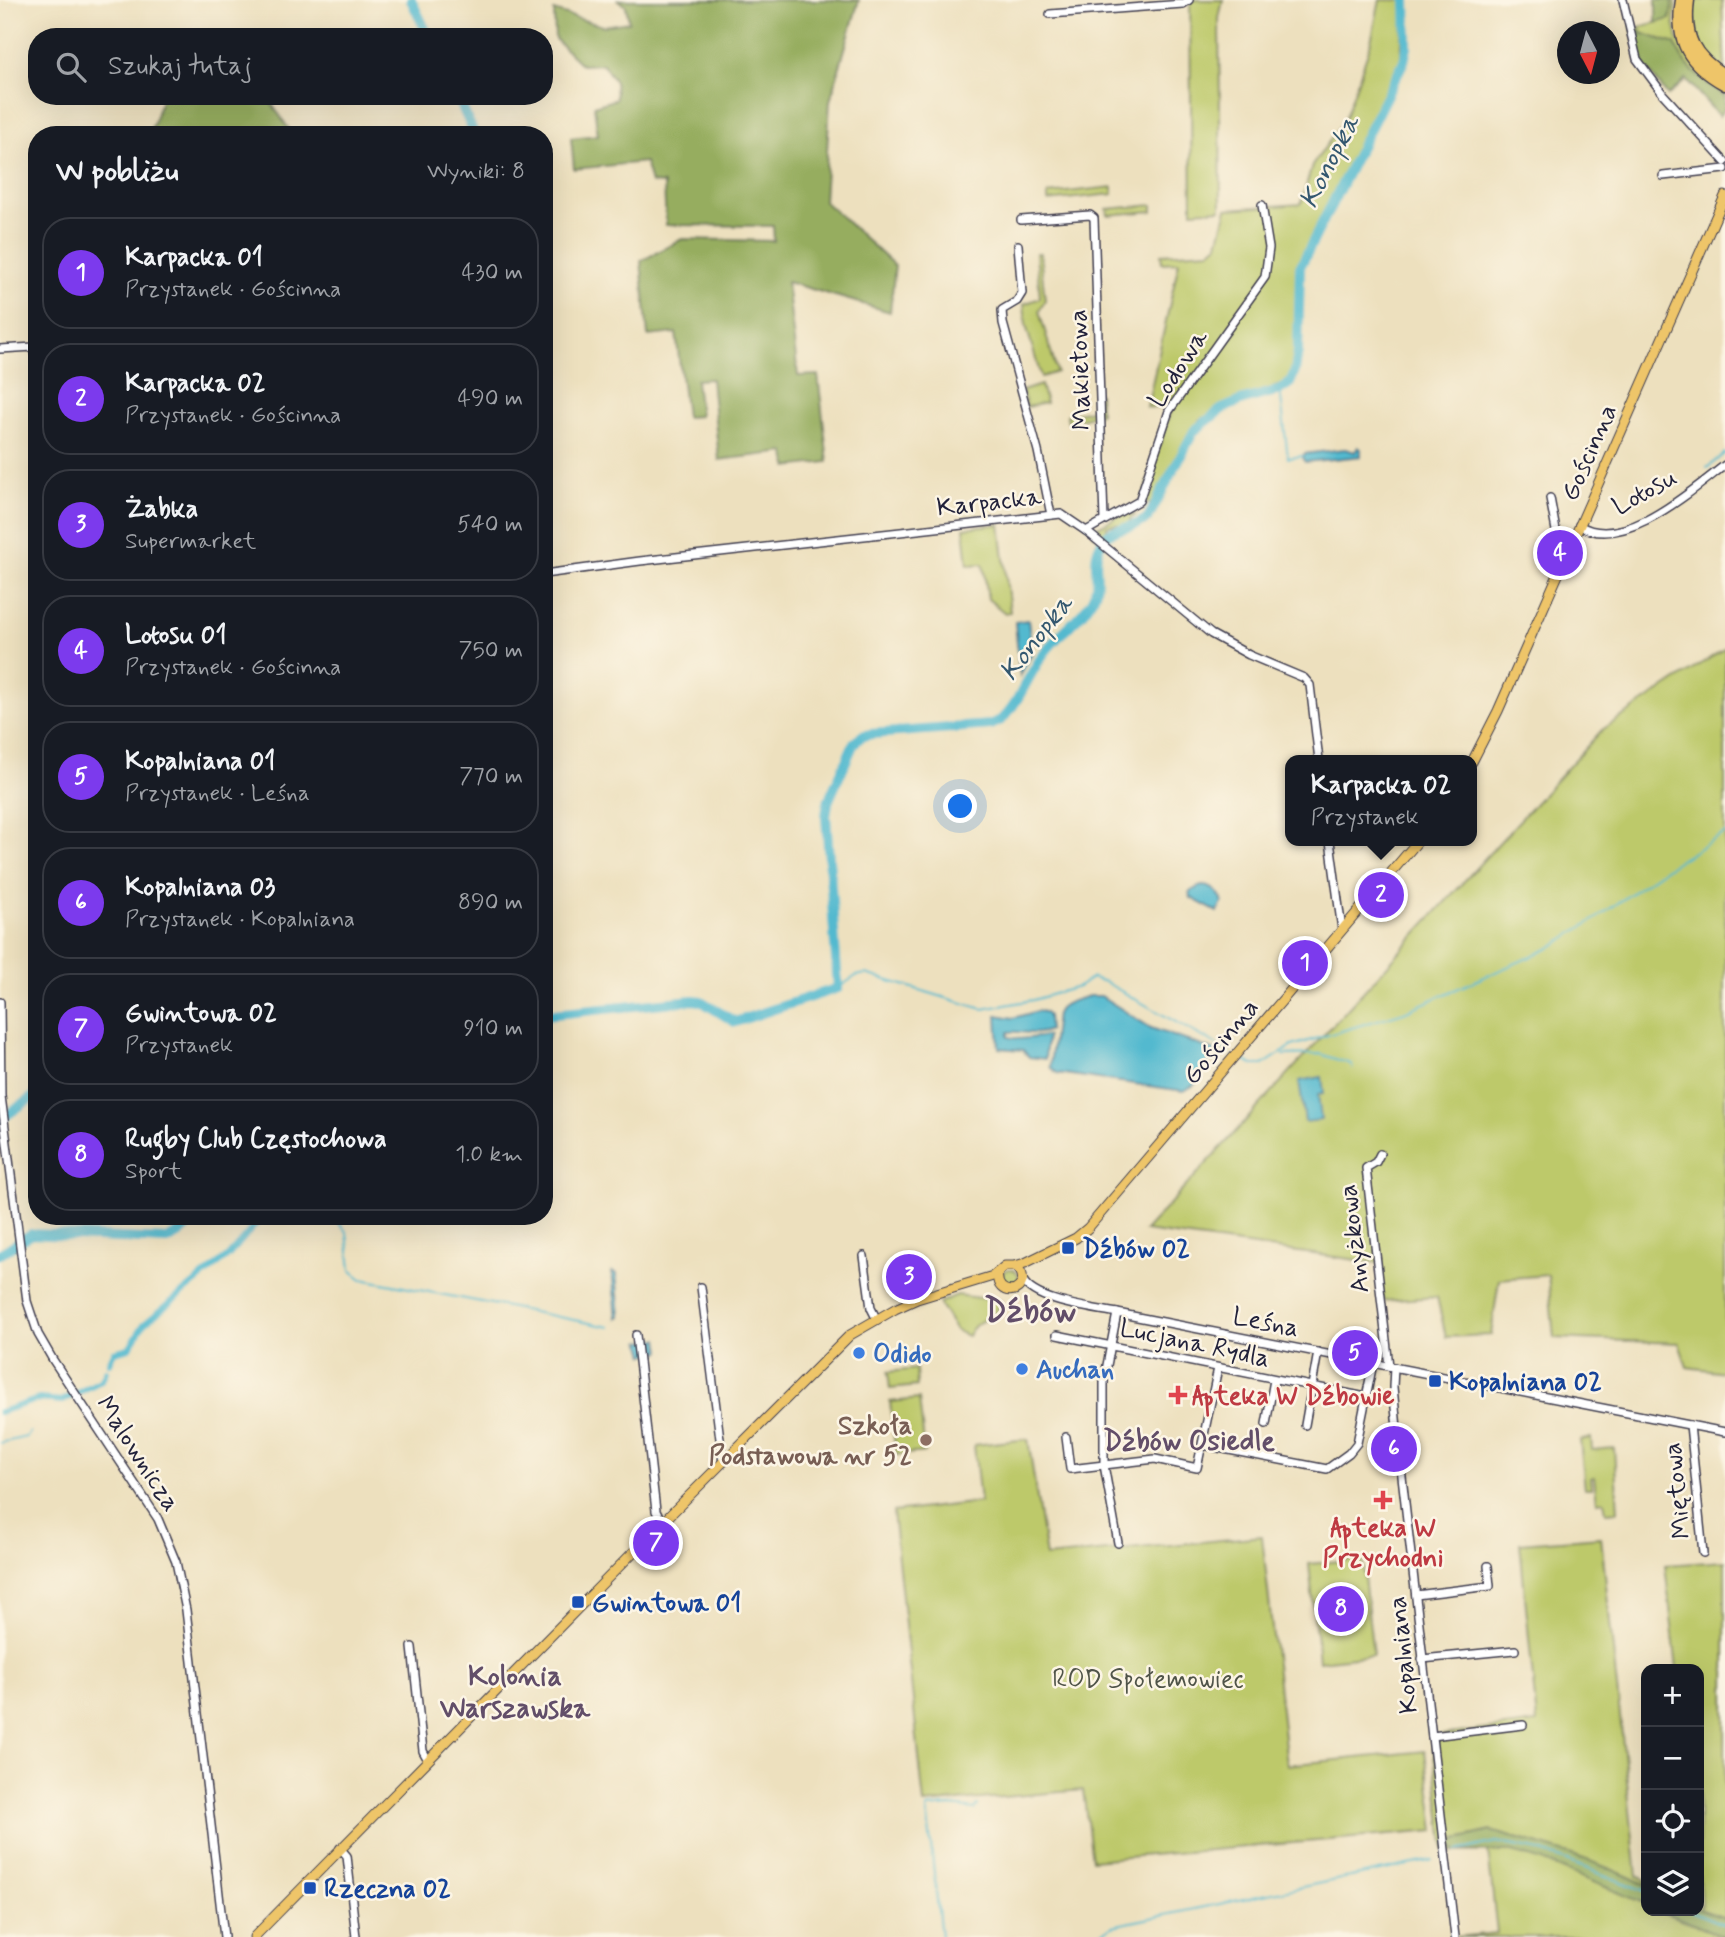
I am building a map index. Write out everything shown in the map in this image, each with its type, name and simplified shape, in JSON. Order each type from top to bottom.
[{"type":"highway","points":[[1681,0],[1679,27],[1686,48],[1703,71],[1725,85]]},
{"type":"highway","points":[[1689,0],[1687,26],[1693,46],[1708,64],[1725,75]]},
{"type":"main road","name":"Gościnna","points":[[1476,755],[1498,711],[1725,196]]},
{"type":"main road","name":"Gościnna","points":[[1020,1273],[1043,1255],[1076,1238],[1098,1218],[1414,846]]},
{"type":"main road","points":[[254,1937],[850,1335],[876,1318],[917,1299],[998,1278],[1005,1266],[1020,1273],[1017,1289],[1005,1290],[998,1278]]},
{"type":"street","points":[[1050,14],[1183,4],[1189,0]]},
{"type":"street","points":[[1623,0],[1637,59],[1663,93],[1725,162]]},
{"type":"street","points":[[1663,176],[1725,169]]},
{"type":"street","name":"Lodowa","points":[[1086,531],[1139,501],[1169,411],[1265,276],[1269,248],[1262,205]]},
{"type":"street","name":"Makietowa","points":[[1021,220],[1090,215],[1094,218],[1104,520]]},
{"type":"street","points":[[1018,245],[1023,293],[1017,301],[1002,310],[1003,323],[1038,451],[1051,515]]},
{"type":"street","points":[[0,349],[28,347]]},
{"type":"street","name":"Lotosu","points":[[1579,524],[1588,531],[1606,533],[1631,526],[1682,497],[1725,465]]},
{"type":"street","points":[[1550,498],[1557,536],[1569,548]]},
{"type":"street","name":"Karpacka","points":[[553,573],[1061,514],[1086,531],[1211,634],[1249,655],[1304,678],[1310,685],[1318,755]]},
{"type":"street","points":[[1330,846],[1342,930]]},
{"type":"street","name":"Malownicza","points":[[0,1002],[1,1097],[27,1301],[38,1334],[158,1519],[176,1562],[182,1586],[224,1937]]},
{"type":"street","name":"Anyżkowa","points":[[1380,1154],[1376,1162],[1366,1168],[1391,1367]]},
{"type":"street","points":[[864,1256],[871,1308],[876,1318]]},
{"type":"street","name":"Leśna","points":[[1020,1273],[1028,1288],[1047,1297]]},
{"type":"street","points":[[701,1287],[723,1462]]},
{"type":"street","name":"Leśna","points":[[1017,1289],[1027,1294],[1117,1313],[1725,1432]]},
{"type":"street","points":[[1117,1313],[1104,1381],[1104,1465],[1118,1543]]},
{"type":"street","points":[[636,1335],[656,1511],[662,1523]]},
{"type":"street","name":"Lucjana Rydla","points":[[1057,1335],[1366,1397]]},
{"type":"street","points":[[1306,1425],[1318,1352]]},
{"type":"street","points":[[1203,1445],[1326,1469],[1349,1453],[1357,1443],[1373,1363]]},
{"type":"street","name":"Kopalniana","points":[[1391,1367],[1455,1937]]},
{"type":"street","points":[[1066,1437],[1070,1469],[1155,1459],[1197,1468],[1218,1368]]},
{"type":"street","points":[[1266,1423],[1274,1380]]},
{"type":"street","name":"Miętowa","points":[[1690,1425],[1703,1553]]},
{"type":"street","points":[[1416,1595],[1490,1586],[1488,1566]]},
{"type":"street","points":[[412,1647],[423,1751],[428,1760]]},
{"type":"street","points":[[1422,1659],[1515,1650]]},
{"type":"street","points":[[1432,1736],[1523,1725]]},
{"type":"street","points":[[341,1848],[347,1856],[356,1937]]},
{"type":"green space","points":[[618,0],[859,0],[830,101],[824,201],[895,266],[890,312],[787,282],[798,376],[818,375],[828,462],[788,467],[786,452],[719,460],[711,379],[696,380],[700,416],[686,417],[676,333],[648,336],[641,261],[682,239],[774,241],[773,226],[666,225],[664,184],[651,183],[645,162],[574,169],[571,138],[598,135],[594,106],[616,99],[615,82],[603,64],[582,65],[555,39],[554,11],[603,26],[629,22],[626,6]]},
{"type":"green space","points":[[1190,0],[1223,0],[1219,18],[1221,209],[1192,211]]},
{"type":"green space","points":[[1380,0],[1404,0],[1401,62],[1297,267],[1295,354],[1291,377],[1284,384],[1233,401],[1200,420],[1153,505],[1142,501],[1171,409],[1147,407],[1179,262],[1162,263],[1161,254],[1210,251],[1218,244],[1227,209],[1301,204],[1312,166],[1344,120],[1370,46]]},
{"type":"green space","points":[[1656,0],[1673,0],[1670,19],[1656,23]]},
{"type":"green space","points":[[1673,0],[1676,0],[1674,22],[1678,40],[1725,87],[1725,96],[1690,67],[1675,44],[1641,33],[1639,27],[1670,19]]},
{"type":"green space","points":[[1693,0],[1722,0],[1725,71],[1707,55],[1697,41],[1693,25]]},
{"type":"green space","points":[[1639,27],[1641,33],[1675,44],[1690,67],[1725,96],[1725,107],[1719,116],[1686,79],[1668,96],[1641,61],[1632,28]]},
{"type":"green space","points":[[159,105],[272,105],[287,126],[152,126]]},
{"type":"green space","points":[[1113,187],[1113,194],[1048,201],[1048,194]]},
{"type":"green space","points":[[1153,205],[1153,211],[1108,215],[1107,209]]},
{"type":"green space","points":[[1036,253],[1040,253],[1045,301],[1039,311],[1057,372],[1041,377],[1026,325],[1024,304],[1040,298]]},
{"type":"green space","points":[[1041,385],[1046,403],[1027,407],[1022,391]]},
{"type":"green space","points":[[1099,394],[1100,414],[1068,422],[1067,415],[1096,409],[1095,395]]},
{"type":"green space","points":[[1126,512],[1135,515],[1130,519],[1131,525],[1107,526],[1107,530],[1100,537],[1093,534],[1094,529]]},
{"type":"green space","points":[[1000,524],[1010,612],[1005,613],[988,599],[983,564],[968,565],[964,528]]},
{"type":"green space","points":[[1725,648],[1725,1372],[1687,1367],[1679,1343],[1554,1338],[1548,1275],[1499,1279],[1491,1335],[1446,1337],[1437,1297],[1383,1301],[1379,1263],[1145,1231],[1602,730]]},
{"type":"green space","points":[[1010,1269],[1016,1272],[1019,1278],[1016,1284],[1010,1287],[1004,1284],[1001,1278],[1004,1272]]},
{"type":"green space","points":[[957,1295],[1001,1301],[995,1312],[976,1325],[968,1336],[956,1331],[939,1303]]},
{"type":"green space","points":[[916,1369],[917,1386],[890,1389],[888,1372]]},
{"type":"green space","points":[[919,1399],[925,1452],[896,1455],[890,1402]]},
{"type":"green space","points":[[1591,1438],[1592,1450],[1614,1448],[1618,1511],[1606,1512],[1604,1501],[1597,1502],[1594,1477],[1591,1478],[1592,1488],[1585,1488],[1580,1440]]},
{"type":"green space","name":"ROD Społemowiec","points":[[1028,1439],[1046,1557],[1262,1536],[1287,1765],[1425,1751],[1435,1831],[1092,1860],[1083,1790],[924,1804],[893,1512],[980,1502],[974,1445]]},
{"type":"green space","points":[[1601,1537],[1637,1876],[1641,1878],[1641,1916],[1704,1916],[1704,1664],[1676,1664],[1665,1565],[1725,1561],[1725,1937],[1455,1937],[1497,1933],[1488,1851],[1445,1852],[1432,1736],[1537,1723],[1520,1543]]},
{"type":"green space","points":[[1362,1559],[1373,1655],[1319,1661],[1309,1564]]},
{"type":"green space","points":[[1491,1831],[1570,1854],[1641,1883],[1641,1902],[1543,1861],[1512,1852],[1457,1851],[1450,1845],[1457,1839]]},
{"type":"green space","points":[[1704,1911],[1725,1918],[1725,1937],[1672,1916],[1704,1916]]},
{"type":"water","points":[[1358,447],[1361,449],[1361,456],[1305,462],[1303,457],[1304,454],[1345,449],[1355,452]]},
{"type":"water","points":[[1028,620],[1032,653],[1020,676],[1015,622]]},
{"type":"water","points":[[1200,886],[1211,888],[1219,895],[1223,902],[1217,912],[1191,898],[1190,892]]},
{"type":"water","points":[[1089,996],[1101,996],[1151,1028],[1216,1051],[1194,1085],[1184,1091],[1057,1073],[1050,1067],[1056,1014],[1065,1004]]},
{"type":"water","points":[[1038,1011],[1048,1016],[1049,1030],[1039,1033],[1008,1032],[1008,1037],[1019,1039],[1047,1036],[1045,1059],[1029,1057],[1023,1050],[999,1048],[997,1015],[1013,1018]]},
{"type":"water","points":[[1322,1077],[1324,1093],[1318,1094],[1321,1120],[1305,1122],[1299,1081]]},
{"type":"water","points":[[612,1272],[616,1273],[620,1316],[617,1318]]},
{"type":"water","points":[[659,1339],[661,1350],[645,1355],[641,1341]]},
{"type":"waterway","points":[[411,0],[425,28]]},
{"type":"waterway","name":"Konopka","points":[[553,1014],[693,1000],[701,1001],[735,1022],[838,988],[826,816],[828,802],[854,743],[862,736],[871,734],[991,725],[1001,720],[1014,705],[1045,652],[1092,599],[1097,584],[1097,553],[1105,537],[1113,531],[1148,518],[1194,431],[1222,409],[1280,390],[1290,383],[1298,351],[1300,267],[1404,61],[1407,47],[1406,0]]},
{"type":"waterway","points":[[461,105],[471,126]]},
{"type":"waterway","points":[[1280,389],[1288,458],[1303,456]]},
{"type":"waterway","points":[[1707,468],[1725,453]]},
{"type":"waterway","points":[[1243,1060],[1253,1065],[1263,1065],[1292,1046],[1404,1012],[1548,949],[1668,867],[1725,833]]},
{"type":"waterway","points":[[838,988],[856,976],[866,974],[983,1009],[1033,1000],[1078,987],[1092,978],[1105,982],[1229,1052]]},
{"type":"waterway","points":[[1283,1055],[1320,1054],[1351,1064],[1353,1068]]},
{"type":"waterway","points":[[0,1120],[28,1100]]},
{"type":"waterway","name":"Konopka","points":[[0,1254],[31,1234],[167,1240],[188,1225]]},
{"type":"waterway","points":[[109,1363],[114,1352],[129,1348],[144,1324],[228,1256],[255,1225]]},
{"type":"waterway","points":[[340,1225],[347,1232],[351,1270],[362,1279],[610,1327]]},
{"type":"waterway","points":[[0,1412],[39,1399],[62,1401],[102,1380],[106,1371]]},
{"type":"waterway","points":[[0,1443],[26,1437],[30,1432]]},
{"type":"waterway","points":[[941,1937],[927,1808],[950,1806],[975,1809],[978,1805]]},
{"type":"waterway","points":[[1457,1851],[1496,1842],[1540,1851],[1641,1889]]},
{"type":"waterway","points":[[1096,1936],[1112,1926],[1433,1860]]},
{"type":"waterway","points":[[1703,1916],[1725,1925]]},
{"type":"place","name":"Lotosu 01","points":[[1560,553]]},
{"type":"place","name":"Karpacka 02","points":[[1381,895]]},
{"type":"place","name":"Karpacka 01","points":[[1305,963]]},
{"type":"place","name":"Dźbów 02","points":[[1068,1248]]},
{"type":"place","name":"Żabka","points":[[909,1277]]},
{"type":"place","name":"Odido","points":[[859,1353]]},
{"type":"place","name":"Kopalniana 01","points":[[1355,1353]]},
{"type":"place","name":"Auchan","points":[[1022,1369]]},
{"type":"place","name":"Kopalniana 02","points":[[1435,1381]]},
{"type":"place","name":"Apteka W Dźbowie","points":[[1178,1395]]},
{"type":"place","name":"Szkoła Podstawowa nr 52","points":[[926,1440]]},
{"type":"place","name":"Kopalniana 03","points":[[1394,1449]]},
{"type":"place","name":"Apteka W Przychodni","points":[[1383,1500]]},
{"type":"place","name":"Gwintowa 02","points":[[656,1543]]},
{"type":"place","name":"Gwintowa 01","points":[[578,1602]]},
{"type":"place","name":"Rugby Club Częstochowa","points":[[1341,1609]]},
{"type":"place","name":"Rzeczna 02","points":[[310,1888]]},
{"type":"district","name":"Dźbów","points":[[1030,1309]]},
{"type":"district","name":"Dźbów Osiedle","points":[[1189,1440]]},
{"type":"district","name":"Kolonia Warszawska","points":[[515,1691]]}]
